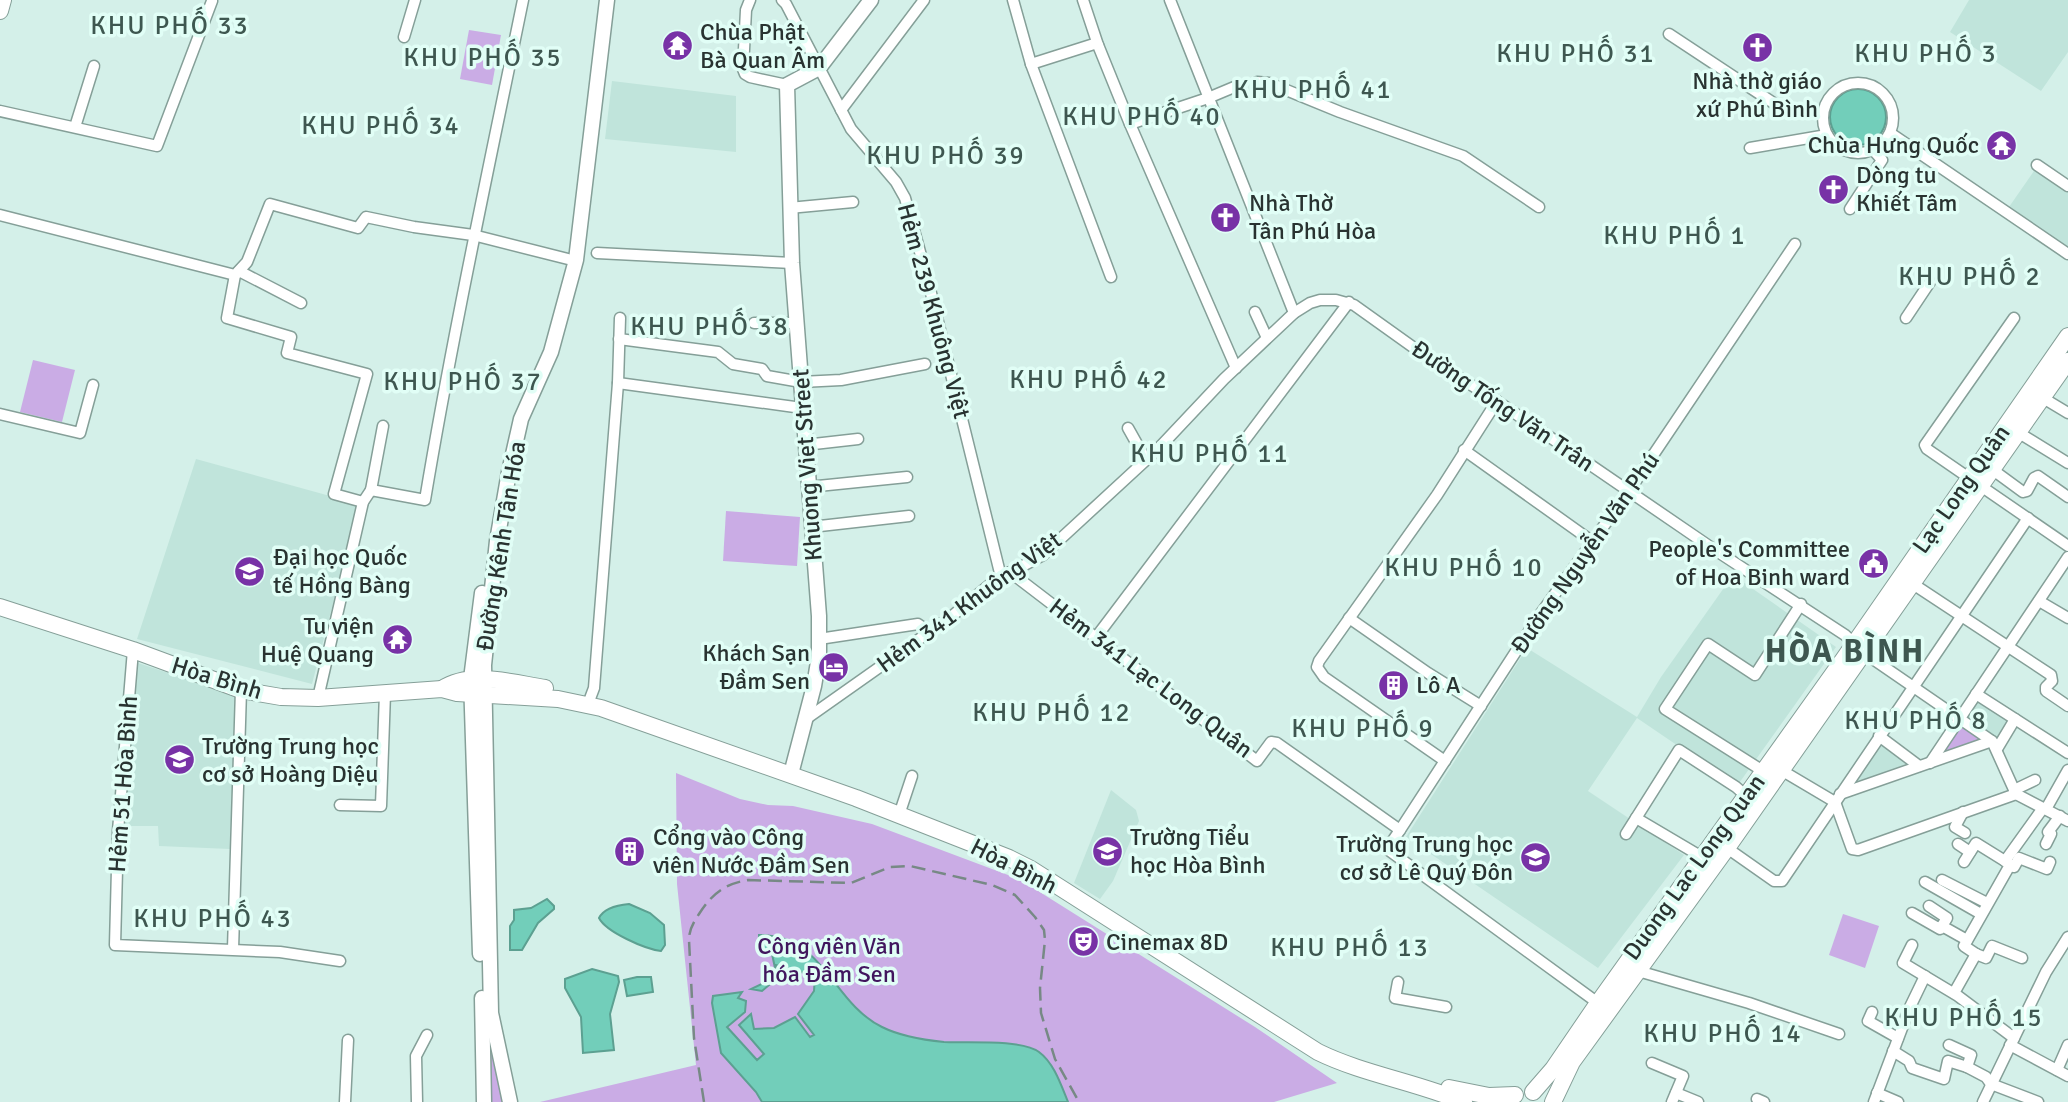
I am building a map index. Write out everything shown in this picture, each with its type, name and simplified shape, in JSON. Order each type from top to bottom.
[{"type":"main road","points":[[0,11],[3,0]]},
{"type":"main road","name":"Lạc Long Quân","points":[[1859,647],[1913,584],[2068,336]]},
{"type":"main road","name":"Lạc Long Quân","points":[[1859,647],[1976,482],[1993,470],[2068,361]]},
{"type":"main road","name":"Hòa Bình","points":[[0,607],[133,650],[241,690],[281,697],[318,698],[442,689],[457,680],[478,686],[575,692],[588,704],[791,774],[985,848],[1031,869],[1326,1056],[1419,1084]]},
{"type":"main road","name":"Duong Lac Long Quan","points":[[1551,1102],[1572,1062],[1782,770],[1859,647]]},
{"type":"main road","name":"Duong Lac Long Quan","points":[[1533,1092],[1553,1069],[1763,771],[1859,647]]},
{"type":"main road","points":[[1419,1084],[1433,1084],[1512,1099],[1533,1092],[1551,1102]]},
{"type":"main road","points":[[1419,1084],[1464,1102]]},
{"type":"street","points":[[404,37],[415,0]]},
{"type":"street","points":[[370,490],[425,500],[473,234],[523,0]]},
{"type":"street","name":"Đường Kênh Tân Hóa","points":[[572,248],[599,0]]},
{"type":"street","name":"Đường Kênh Tân Hóa","points":[[484,1102],[478,686],[484,665],[497,541],[509,472],[522,419],[557,334],[572,248],[607,0]]},
{"type":"street","points":[[750,0],[746,10],[745,74],[787,85],[819,68],[871,0]]},
{"type":"street","points":[[841,110],[924,0]]},
{"type":"street","points":[[1013,0],[1031,64],[1111,277]]},
{"type":"street","points":[[1083,0],[1129,124],[1236,368]]},
{"type":"street","points":[[1170,0],[1294,313]]},
{"type":"street","points":[[0,111],[157,146],[212,1]]},
{"type":"street","name":"Hẻm 239 Khuông Việt","points":[[785,1],[851,129],[896,182],[905,198],[1006,575]]},
{"type":"street","points":[[1669,34],[1784,110]]},
{"type":"street","points":[[1031,64],[1098,45]]},
{"type":"street","points":[[75,127],[94,66]]},
{"type":"street","points":[[1257,82],[1269,83],[1339,112],[1463,156],[1539,207]]},
{"type":"street","points":[[1854,83],[1875,87],[1883,93],[1893,112],[1890,133],[1880,146],[1873,150],[1852,153],[1833,144],[1822,119],[1826,102],[1838,89],[1854,83]]},
{"type":"street","name":"Khuong Viet Street","points":[[787,85],[792,263],[819,639],[817,666],[791,774]]},
{"type":"street","points":[[1129,124],[1239,85]]},
{"type":"street","points":[[1890,133],[2068,254]]},
{"type":"street","points":[[1750,148],[1827,135]]},
{"type":"street","points":[[1850,209],[1882,160],[1873,150]]},
{"type":"street","points":[[2037,165],[2068,186]]},
{"type":"street","points":[[789,208],[853,202]]},
{"type":"street","points":[[363,502],[334,494],[367,374],[287,353],[291,337],[227,317],[237,273],[247,262],[270,204],[358,228],[366,217],[414,227],[572,248]]},
{"type":"street","points":[[0,215],[237,273],[301,303]]},
{"type":"street","name":"Đường Nguyễn Văn Phú","points":[[1400,830],[1539,616],[1629,491],[1796,244]]},
{"type":"street","points":[[597,253],[792,263]]},
{"type":"street","points":[[1906,318],[1930,282]]},
{"type":"street","name":"Hẻm 341 Khuông Việt","points":[[806,719],[1006,575],[1043,555],[1146,460],[1294,313],[1320,300],[1349,302]]},
{"type":"street","points":[[1097,636],[1349,302]]},
{"type":"street","name":"Đường Tống Văn Trân","points":[[1349,302],[1709,546],[1801,604],[1995,745]]},
{"type":"street","points":[[1255,312],[1267,338]]},
{"type":"street","points":[[588,704],[594,688],[618,383],[620,318]]},
{"type":"street","points":[[2014,318],[1925,445],[1927,449],[2068,546]]},
{"type":"street","points":[[754,323],[796,323]]},
{"type":"street","points":[[619,339],[718,352],[733,364],[762,369],[767,376],[801,382],[841,380],[925,364]]},
{"type":"street","points":[[618,383],[802,408]]},
{"type":"street","points":[[0,414],[80,433],[93,385]]},
{"type":"street","points":[[2043,398],[2068,413]]},
{"type":"street","points":[[1445,761],[1319,671],[1319,660],[1430,506],[1497,401]]},
{"type":"street","points":[[318,698],[363,502],[370,490],[383,426]]},
{"type":"street","points":[[1128,428],[1146,460]]},
{"type":"street","points":[[2019,433],[2068,463]]},
{"type":"street","points":[[805,446],[858,439]]},
{"type":"street","points":[[1464,450],[1592,542]]},
{"type":"street","points":[[1993,470],[2023,492],[2028,491],[2038,477],[2068,497]]},
{"type":"street","points":[[808,487],[907,477]]},
{"type":"street","points":[[811,527],[909,516]]},
{"type":"street","points":[[1727,848],[1779,883],[1782,881],[2028,518]]},
{"type":"street","points":[[1925,764],[1960,719],[2068,557]]},
{"type":"street","name":"Hẻm 341 Lạc Long Quân","points":[[1006,575],[1097,636],[1257,761],[1270,744],[1277,743],[1400,830]]},
{"type":"street","points":[[1913,584],[2053,678],[2046,691],[2068,706]]},
{"type":"street","points":[[2039,601],[2068,618]]},
{"type":"street","points":[[1763,771],[1665,709],[1708,644],[1755,675],[1801,604]]},
{"type":"street","points":[[1349,618],[1481,706]]},
{"type":"street","points":[[819,639],[918,624],[928,631]]},
{"type":"street","name":"Hẻm 51 Hòa Bình","points":[[133,650],[118,831],[114,945],[280,952],[340,961]]},
{"type":"street","name":"Đường Kênh Tân Hóa","points":[[478,686],[483,709],[491,1013],[510,1102]]},
{"type":"street","points":[[233,949],[241,690]]},
{"type":"street","points":[[340,806],[382,806],[386,693]]},
{"type":"street","points":[[1976,694],[2068,753]]},
{"type":"street","points":[[1782,770],[1838,798],[1925,764],[1995,745],[2015,719]]},
{"type":"street","points":[[1879,736],[1925,764]]},
{"type":"street","points":[[1995,745],[2015,792],[2064,819],[2048,832],[2051,834],[2046,844]]},
{"type":"street","points":[[1626,834],[1679,750],[1736,787],[1745,796]]},
{"type":"street","points":[[2022,958],[1992,946],[1986,958],[1964,946],[2008,863],[2068,770]]},
{"type":"street","points":[[899,815],[912,776]]},
{"type":"street","points":[[1838,798],[1852,849],[1858,850],[2015,792],[2035,780]]},
{"type":"street","points":[[1964,812],[1955,827],[1965,833]]},
{"type":"street","points":[[1636,818],[1702,858]]},
{"type":"street","points":[[1400,830],[1387,849],[1598,1003]]},
{"type":"street","points":[[1964,862],[1976,843],[2014,867],[2019,858],[2047,869],[2050,862]]},
{"type":"street","points":[[1958,844],[1970,852]]},
{"type":"street","points":[[1942,880],[1987,903]]},
{"type":"street","points":[[1925,881],[1981,914]]},
{"type":"street","points":[[1912,913],[1940,929],[1947,918],[1929,906]]},
{"type":"street","points":[[1942,926],[1967,940]]},
{"type":"street","points":[[1983,1102],[2046,972],[2066,943]]},
{"type":"street","points":[[1912,945],[1903,963],[1954,993],[2012,1042],[2068,1076]]},
{"type":"street","points":[[1954,993],[1976,954]]},
{"type":"street","points":[[1638,971],[1749,1003],[1839,1034]]},
{"type":"street","points":[[1898,1102],[1876,1098],[1925,976]]},
{"type":"street","points":[[1398,982],[1395,998],[1446,1007]]},
{"type":"street","points":[[1872,1012],[1868,1021],[1898,1038]]},
{"type":"street","points":[[417,1102],[416,1056],[427,1035]]},
{"type":"street","points":[[345,1102],[348,1040]]},
{"type":"street","points":[[1949,1045],[1971,1055],[1967,1067]]},
{"type":"street","points":[[2057,1070],[2068,1045]]},
{"type":"street","points":[[1893,1051],[1909,1061],[1912,1068],[1944,1079],[1948,1061],[1986,1077],[1991,1084],[2038,1102]]},
{"type":"street","points":[[1652,1063],[1683,1076],[1674,1098],[1698,1102]]},
{"type":"shaded area","points":[[1969,0],[2068,0],[2068,52],[2041,91],[1950,32]]},
{"type":"shaded area","points":[[612,81],[736,96],[736,152],[605,139]]},
{"type":"shaded area","points":[[1858,89],[1869,91],[1878,97],[1884,106],[1884,128],[1878,137],[1869,143],[1858,145],[1847,143],[1838,137],[1832,128],[1830,117],[1832,106],[1838,97],[1847,91]]},
{"type":"shaded area","points":[[2036,168],[2068,190],[2068,247],[2009,207]]},
{"type":"shaded area","name":"Đại học Quốc tế Hồng Bàng","points":[[196,459],[359,504],[312,684],[137,639]]},
{"type":"shaded area","points":[[1733,575],[1836,647],[1737,786],[1637,718],[1588,791],[1684,855],[1598,968],[1406,837],[1527,648],[1637,717],[1661,677]]},
{"type":"shaded area","name":"Trường Trung học cơ sở Hoàng Diệu","points":[[132,661],[235,695],[230,849],[159,846],[158,826],[119,826]]},
{"type":"shaded area","points":[[1977,697],[2016,722],[2001,743],[1963,718]]},
{"type":"shaded area","points":[[1882,742],[1912,763],[1855,785],[1852,783]]},
{"type":"shaded area","name":"Trường Tiểu học Hòa Bình","points":[[1111,790],[1136,810],[1139,821],[1113,881],[1100,899],[1074,883]]},
{"type":"shaded area","points":[[547,899],[554,909],[538,923],[522,950],[510,950],[510,926],[514,920],[514,910],[531,908]]},
{"type":"shaded area","points":[[629,904],[650,913],[664,925],[665,945],[661,951],[627,939],[609,929],[599,918],[608,909]]},
{"type":"shaded area","points":[[759,935],[781,938],[799,946],[865,1016],[889,1030],[944,1042],[1007,1043],[1039,1052],[1053,1068],[1068,1102],[762,1102],[721,1053],[713,996],[742,992],[738,998],[746,1001],[745,1012],[727,1027],[757,1060],[764,1054],[739,1025],[751,1014],[754,1029],[774,1028],[795,1017],[810,1037],[814,1035],[798,1014],[814,991],[815,976],[776,965],[776,979],[762,991],[751,989],[770,980],[775,968],[772,954],[759,947]]},
{"type":"shaded area","points":[[592,969],[618,976],[619,982],[610,1014],[614,1050],[583,1053],[581,1017],[565,988],[565,979]]},
{"type":"shaded area","points":[[651,977],[653,992],[627,996],[624,980]]},
{"type":"green space","points":[[469,30],[501,35],[492,85],[460,79]]},
{"type":"green space","points":[[33,360],[75,370],[62,422],[20,412]]},
{"type":"green space","points":[[726,511],[800,517],[797,566],[723,561]]},
{"type":"green space","points":[[1961,723],[1986,740],[1943,753],[1943,749]]},
{"type":"green space","name":"Công viên Văn hóa Đầm Sen","points":[[676,773],[740,799],[768,805],[793,806],[872,824],[1019,879],[1255,1027],[1337,1083],[1274,1102],[540,1102],[696,1065],[677,884]]},
{"type":"green space","points":[[1843,914],[1879,926],[1865,968],[1829,955]]},
{"type":"green space","points":[[488,1030],[503,1102],[489,1102]]},
{"type":"railway","points":[[704,1102],[694,1038],[689,940],[693,924],[709,901],[725,887],[748,880],[851,883],[890,867],[910,866],[992,885],[1015,895],[1035,917],[1044,930],[1045,940],[1040,988],[1041,1013],[1055,1059],[1079,1102]]},
{"type":"place","name":"Chùa Phật Bà Quan Âm","points":[[677,46]]},
{"type":"place","name":"Nhà thờ giáo xứ Phú Bình","points":[[1757,47]]},
{"type":"place","name":"Chùa Hưng Quốc","points":[[2002,145]]},
{"type":"place","name":"Dòng tu Khiết Tâm","points":[[1833,189]]},
{"type":"place","name":"Nhà Thờ Tân Phú Hòa","points":[[1226,217]]},
{"type":"place","name":"People's Committee of Hoa Binh ward","points":[[1873,563]]},
{"type":"place","name":"Đại học Quốc tế Hồng Bàng","points":[[250,571]]},
{"type":"place","name":"Tu viện Huệ Quang","points":[[397,640]]},
{"type":"place","name":"Khách Sạn Đầm Sen","points":[[833,667]]},
{"type":"place","name":"Lô A","points":[[1393,685]]},
{"type":"place","name":"Trường Trung học cơ sở Hoàng Diệu","points":[[179,760]]},
{"type":"place","name":"Cổng vào Công viên Nước Đầm Sen","points":[[630,851]]},
{"type":"place","name":"Trường Tiểu học Hòa Bình","points":[[1107,851]]},
{"type":"place","name":"Trường Trung học cơ sở Lê Quý Đôn","points":[[1536,858]]},
{"type":"place","name":"Cinemax 8D","points":[[1083,942]]},
{"type":"district","name":"KHU PHỐ 33","points":[[170,25]]},
{"type":"district","name":"KHU PHỐ 31","points":[[1576,53]]},
{"type":"district","name":"KHU PHỐ 3","points":[[1926,53]]},
{"type":"district","name":"KHU PHỐ 35","points":[[483,57]]},
{"type":"district","name":"KHU PHỐ 41","points":[[1313,89]]},
{"type":"district","name":"KHU PHỐ 40","points":[[1142,116]]},
{"type":"district","name":"KHU PHỐ 34","points":[[381,125]]},
{"type":"district","name":"KHU PHỐ 39","points":[[946,155]]},
{"type":"district","name":"KHU PHỐ 1","points":[[1675,235]]},
{"type":"district","name":"KHU PHỐ 2","points":[[1970,276]]},
{"type":"district","name":"KHU PHỐ 38","points":[[710,326]]},
{"type":"district","name":"KHU PHỐ 42","points":[[1089,379]]},
{"type":"district","name":"KHU PHỐ 37","points":[[463,381]]},
{"type":"district","name":"KHU PHỐ 11","points":[[1210,453]]},
{"type":"district","name":"KHU PHỐ 10","points":[[1464,567]]},
{"type":"district","name":"HÒA BÌNH","points":[[1845,651]]},
{"type":"district","name":"KHU PHỐ 12","points":[[1052,712]]},
{"type":"district","name":"KHU PHỐ 8","points":[[1916,720]]},
{"type":"district","name":"KHU PHỐ 9","points":[[1363,728]]},
{"type":"district","name":"KHU PHỐ 43","points":[[213,918]]},
{"type":"district","name":"KHU PHỐ 13","points":[[1350,947]]},
{"type":"district","name":"KHU PHỐ 15","points":[[1964,1017]]},
{"type":"district","name":"KHU PHỐ 14","points":[[1723,1033]]}]
